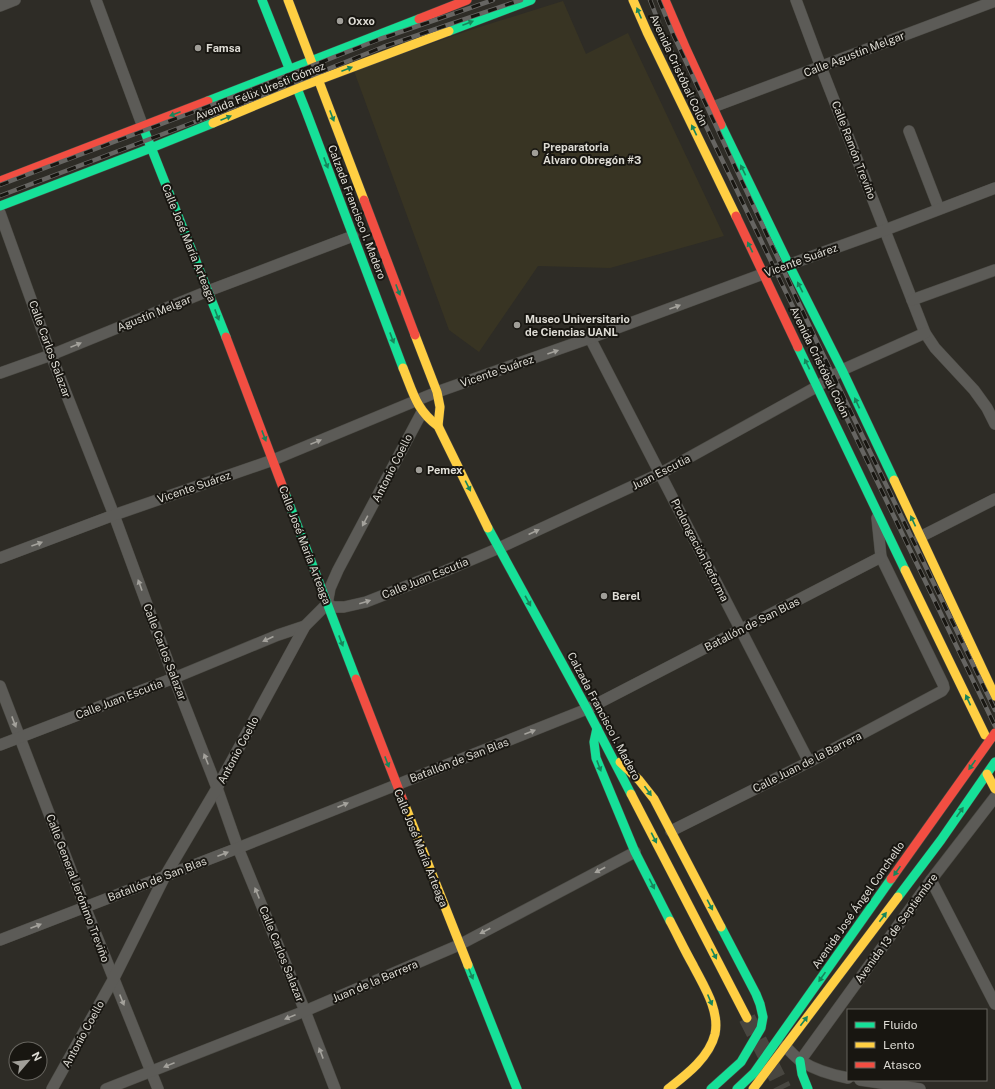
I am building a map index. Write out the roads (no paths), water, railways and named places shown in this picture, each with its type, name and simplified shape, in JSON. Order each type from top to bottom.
[{"type":"main road","name":"Calzada Francisco I. Madero","points":[[262,0],[290,69],[416,401],[422,412],[438,426],[499,548],[611,753],[747,1018]]},
{"type":"main road","name":"Calzada Francisco I. Madero","points":[[288,0],[437,392],[440,408],[438,426]]},
{"type":"main road","name":"Avenida Félix Uresti Gómez","points":[[0,206],[151,148],[297,88],[531,0]]},
{"type":"main road","name":"Avenida Cristóbal Colón","points":[[633,0],[985,735]]},
{"type":"main road","name":"Avenida Cristóbal Colón","points":[[665,0],[713,108],[842,370],[995,696]]},
{"type":"main road","name":"Avenida Félix Uresti Gómez","points":[[0,181],[78,150],[143,127],[459,2]]},
{"type":"main road","name":"Calle José María Arteaga","points":[[143,127],[208,291],[396,784],[517,1089]]},
{"type":"main road","points":[[921,538],[932,550],[995,676]]},
{"type":"main road","points":[[597,727],[594,742],[596,758],[605,781],[635,852],[709,997],[714,1010],[716,1024],[714,1036],[708,1049],[688,1073],[668,1089]]},
{"type":"main road","name":"Avenida José Ángel Conchello","points":[[737,1089],[754,1073],[995,733]]},
{"type":"main road","points":[[611,753],[639,780],[654,799],[760,1004],[763,1017],[761,1028],[742,1062],[711,1089]]},
{"type":"main road","points":[[753,1089],[941,840],[995,762]]},
{"type":"main road","points":[[987,774],[995,789]]},
{"type":"main road","points":[[800,1061],[802,1074],[808,1089]]},
{"type":"street","points":[[0,6],[16,0]]},
{"type":"street","name":"Calle José María Arteaga","points":[[96,0],[143,127]]},
{"type":"street","name":"Calle Ramón Treviño","points":[[796,0],[925,332],[935,348],[991,406],[995,424]]},
{"type":"street","name":"Calle Agustín Melgar","points":[[713,108],[995,1]]},
{"type":"street","points":[[909,131],[939,209]]},
{"type":"street","name":"Vicente Suárez","points":[[0,558],[273,460],[437,392],[590,338],[995,188]]},
{"type":"street","name":"Calle Carlos Salazar","points":[[0,213],[51,355],[114,516],[174,678],[218,788],[238,848],[336,1089]]},
{"type":"street","name":"Agustín Melgar","points":[[0,373],[51,355],[208,291],[353,236]]},
{"type":"street","points":[[912,300],[995,270]]},
{"type":"street","points":[[818,386],[842,370],[925,332]]},
{"type":"street","name":"Prolongación Reforma","points":[[590,338],[809,762]]},
{"type":"street","name":"Juan Escutia","points":[[499,548],[661,473],[818,386]]},
{"type":"street","name":"Antonio Coello","points":[[52,1089],[113,980],[165,876],[218,788],[305,626],[327,604],[330,588],[338,570],[422,412]]},
{"type":"street","points":[[921,538],[995,499]]},
{"type":"street","points":[[876,507],[881,557]]},
{"type":"street","name":"Calle Juan Escutia","points":[[327,604],[334,607],[344,607],[366,602],[445,572],[499,548]]},
{"type":"street","name":"Batallón de San Blas","points":[[0,940],[238,848],[587,709],[881,557]]},
{"type":"street","name":"Calle Juan de la Barrera","points":[[671,831],[809,762],[942,691],[944,688],[943,684],[881,557]]},
{"type":"street","name":"Calle Juan Escutia","points":[[0,745],[174,678],[278,635],[305,626]]},
{"type":"street","name":"Calle General Jerónimo Treviño","points":[[0,686],[113,980],[158,1089]]},
{"type":"street","name":"Avenida 13 de Septiembre","points":[[800,1061],[931,880],[995,797]]},
{"type":"street","name":"Juan de la Barrera","points":[[106,1089],[305,1011],[459,945],[635,852]]},
{"type":"street","points":[[931,880],[995,1004]]},
{"type":"street","points":[[785,1046],[800,1061],[826,1073],[847,1078]]},
{"type":"street","points":[[867,1081],[920,1089]]},
{"type":"tunnel","points":[[747,1018],[783,1089]]},
{"type":"railway","points":[[0,185],[217,103],[380,39],[493,0]]},
{"type":"railway","points":[[0,196],[221,112],[383,47],[521,0]]},
{"type":"railway","points":[[650,0],[664,36],[713,141],[995,726]]},
{"type":"railway","points":[[659,0],[673,34],[817,342],[995,710]]},
{"type":"place","name":"Oxxo","points":[[340,21]]},
{"type":"place","name":"Famsa","points":[[198,48]]},
{"type":"place","name":"Preparatoria Álvaro Obregón #3","points":[[535,153]]},
{"type":"place","name":"Museo Universitario de Ciencias UANL","points":[[517,325]]},
{"type":"place","name":"Pemex","points":[[419,470]]},
{"type":"place","name":"Berel","points":[[604,596]]}]
